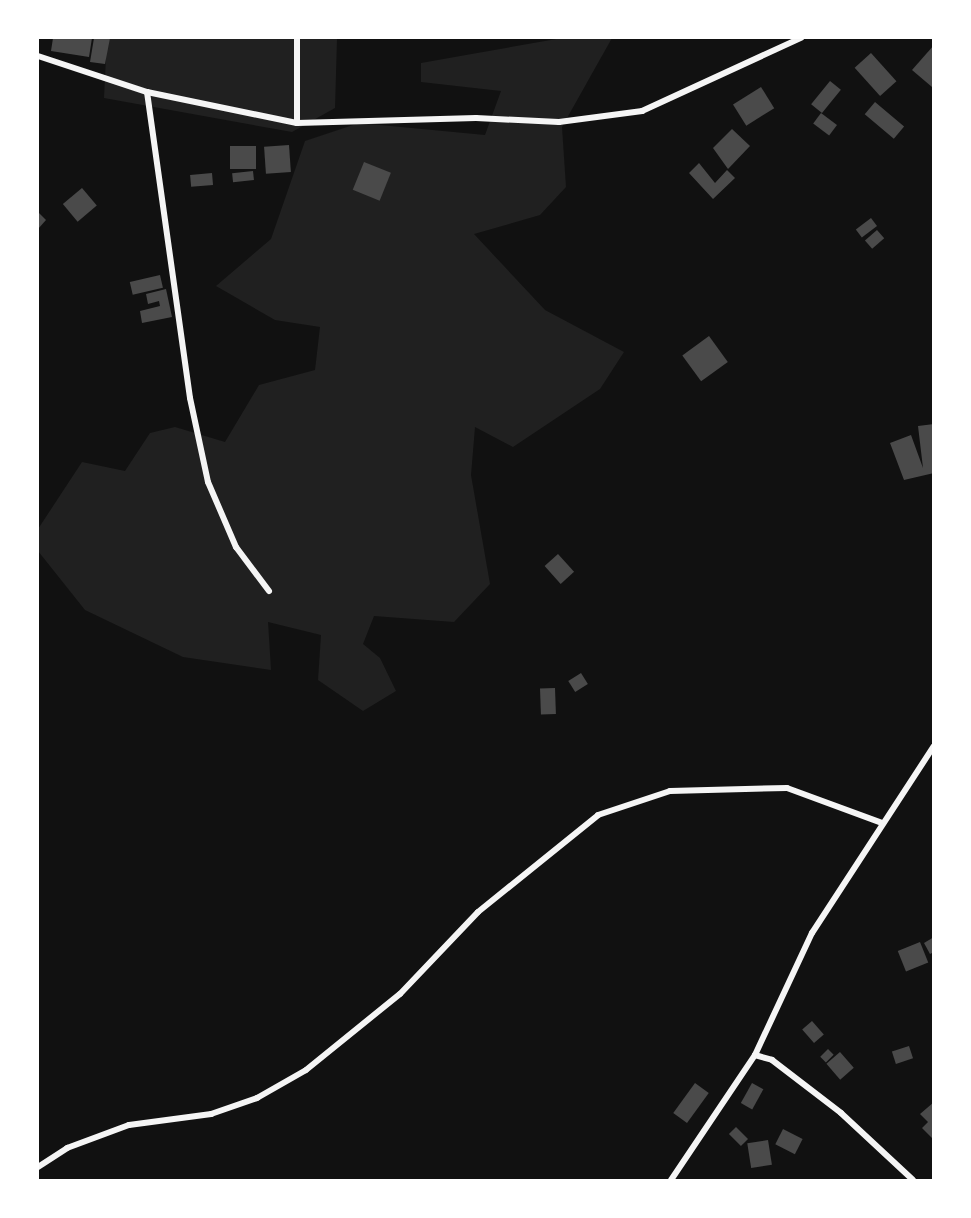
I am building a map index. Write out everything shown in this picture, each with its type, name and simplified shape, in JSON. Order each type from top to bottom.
[{"type":"street","points":[[297,38],[297,123]]},
{"type":"street","points":[[38,56],[147,92],[297,123],[476,118],[559,122],[642,111],[801,38]]},
{"type":"street","points":[[147,92],[190,398],[208,482],[236,547],[269,591]]},
{"type":"street","points":[[671,1180],[755,1055],[812,933],[933,746]]},
{"type":"street","points":[[38,1167],[67,1148],[129,1125],[211,1114],[257,1098],[306,1070],[400,994],[478,912],[598,814],[670,791],[788,788],[882,823]]},
{"type":"street","points":[[755,1055],[772,1060],[832,1106],[913,1180]]},
{"type":"shaded area","points":[[107,38],[337,38],[335,108],[292,132],[104,98]]},
{"type":"shaded area","points":[[562,38],[612,38],[562,127],[566,187],[540,215],[474,234],[545,310],[624,352],[600,389],[513,447],[475,427],[471,475],[490,584],[454,622],[374,616],[363,644],[380,658],[396,691],[363,711],[318,680],[321,635],[268,622],[271,670],[183,657],[85,610],[38,551],[38,529],[82,462],[125,471],[150,433],[175,427],[225,442],[259,385],[315,370],[320,327],[275,320],[216,286],[271,239],[305,141],[359,123],[485,135],[501,91],[421,82],[421,63]]},
{"type":"building","points":[[53,38],[92,38],[89,57],[51,51]]},
{"type":"building","points":[[94,38],[110,38],[105,64],[90,62]]},
{"type":"building","points":[[934,45],[934,86],[932,87],[912,70]]},
{"type":"building","points":[[871,53],[896,81],[880,96],[855,68]]},
{"type":"building","points":[[830,81],[841,90],[822,113],[811,104]]},
{"type":"building","points":[[761,87],[774,108],[746,126],[733,104]]},
{"type":"building","points":[[875,102],[904,126],[894,139],[865,114]]},
{"type":"building","points":[[821,113],[837,125],[829,135],[813,123]]},
{"type":"building","points":[[732,129],[750,146],[728,169],[713,148]]},
{"type":"building","points":[[289,145],[291,172],[266,174],[264,147]]},
{"type":"building","points":[[230,146],[256,146],[256,169],[230,169]]},
{"type":"building","points":[[364,162],[391,173],[380,201],[353,190]]},
{"type":"building","points":[[699,163],[715,183],[727,170],[735,178],[713,199],[689,173]]},
{"type":"building","points":[[253,171],[254,180],[233,182],[232,173]]},
{"type":"building","points":[[212,173],[213,185],[191,187],[190,175]]},
{"type":"building","points":[[82,188],[97,206],[78,222],[63,204]]},
{"type":"building","points":[[38,212],[46,220],[38,229]]},
{"type":"building","points":[[871,218],[877,226],[862,237],[856,229]]},
{"type":"building","points":[[877,230],[884,238],[872,249],[865,240]]},
{"type":"building","points":[[160,275],[163,288],[133,295],[130,282]]},
{"type":"building","points":[[166,289],[172,317],[142,323],[140,311],[160,306],[159,301],[148,304],[146,294]]},
{"type":"building","points":[[709,336],[728,362],[701,381],[682,355]]},
{"type":"building","points":[[934,424],[934,473],[904,480],[890,443],[911,435],[923,468],[918,426]]},
{"type":"building","points":[[558,554],[574,572],[561,584],[545,566]]},
{"type":"building","points":[[581,673],[588,684],[575,692],[568,681]]},
{"type":"building","points":[[555,688],[556,714],[541,715],[540,689]]},
{"type":"building","points":[[934,937],[934,952],[930,954],[924,943]]},
{"type":"building","points":[[920,942],[928,962],[906,971],[898,951]]},
{"type":"building","points":[[812,1021],[824,1035],[814,1043],[802,1030]]},
{"type":"building","points":[[909,1046],[913,1058],[896,1064],[892,1052]]},
{"type":"building","points":[[828,1049],[834,1055],[826,1062],[820,1057]]},
{"type":"building","points":[[840,1052],[854,1068],[840,1080],[826,1064]]},
{"type":"building","points":[[695,1083],[709,1093],[687,1123],[673,1113]]},
{"type":"building","points":[[752,1083],[763,1089],[752,1109],[741,1103]]},
{"type":"building","points":[[934,1102],[934,1140],[922,1128],[928,1122],[920,1114]]},
{"type":"building","points":[[736,1127],[748,1139],[741,1146],[729,1134]]},
{"type":"building","points":[[783,1129],[803,1139],[795,1154],[775,1144]]},
{"type":"building","points":[[768,1140],[772,1165],[751,1168],[747,1143]]}]
